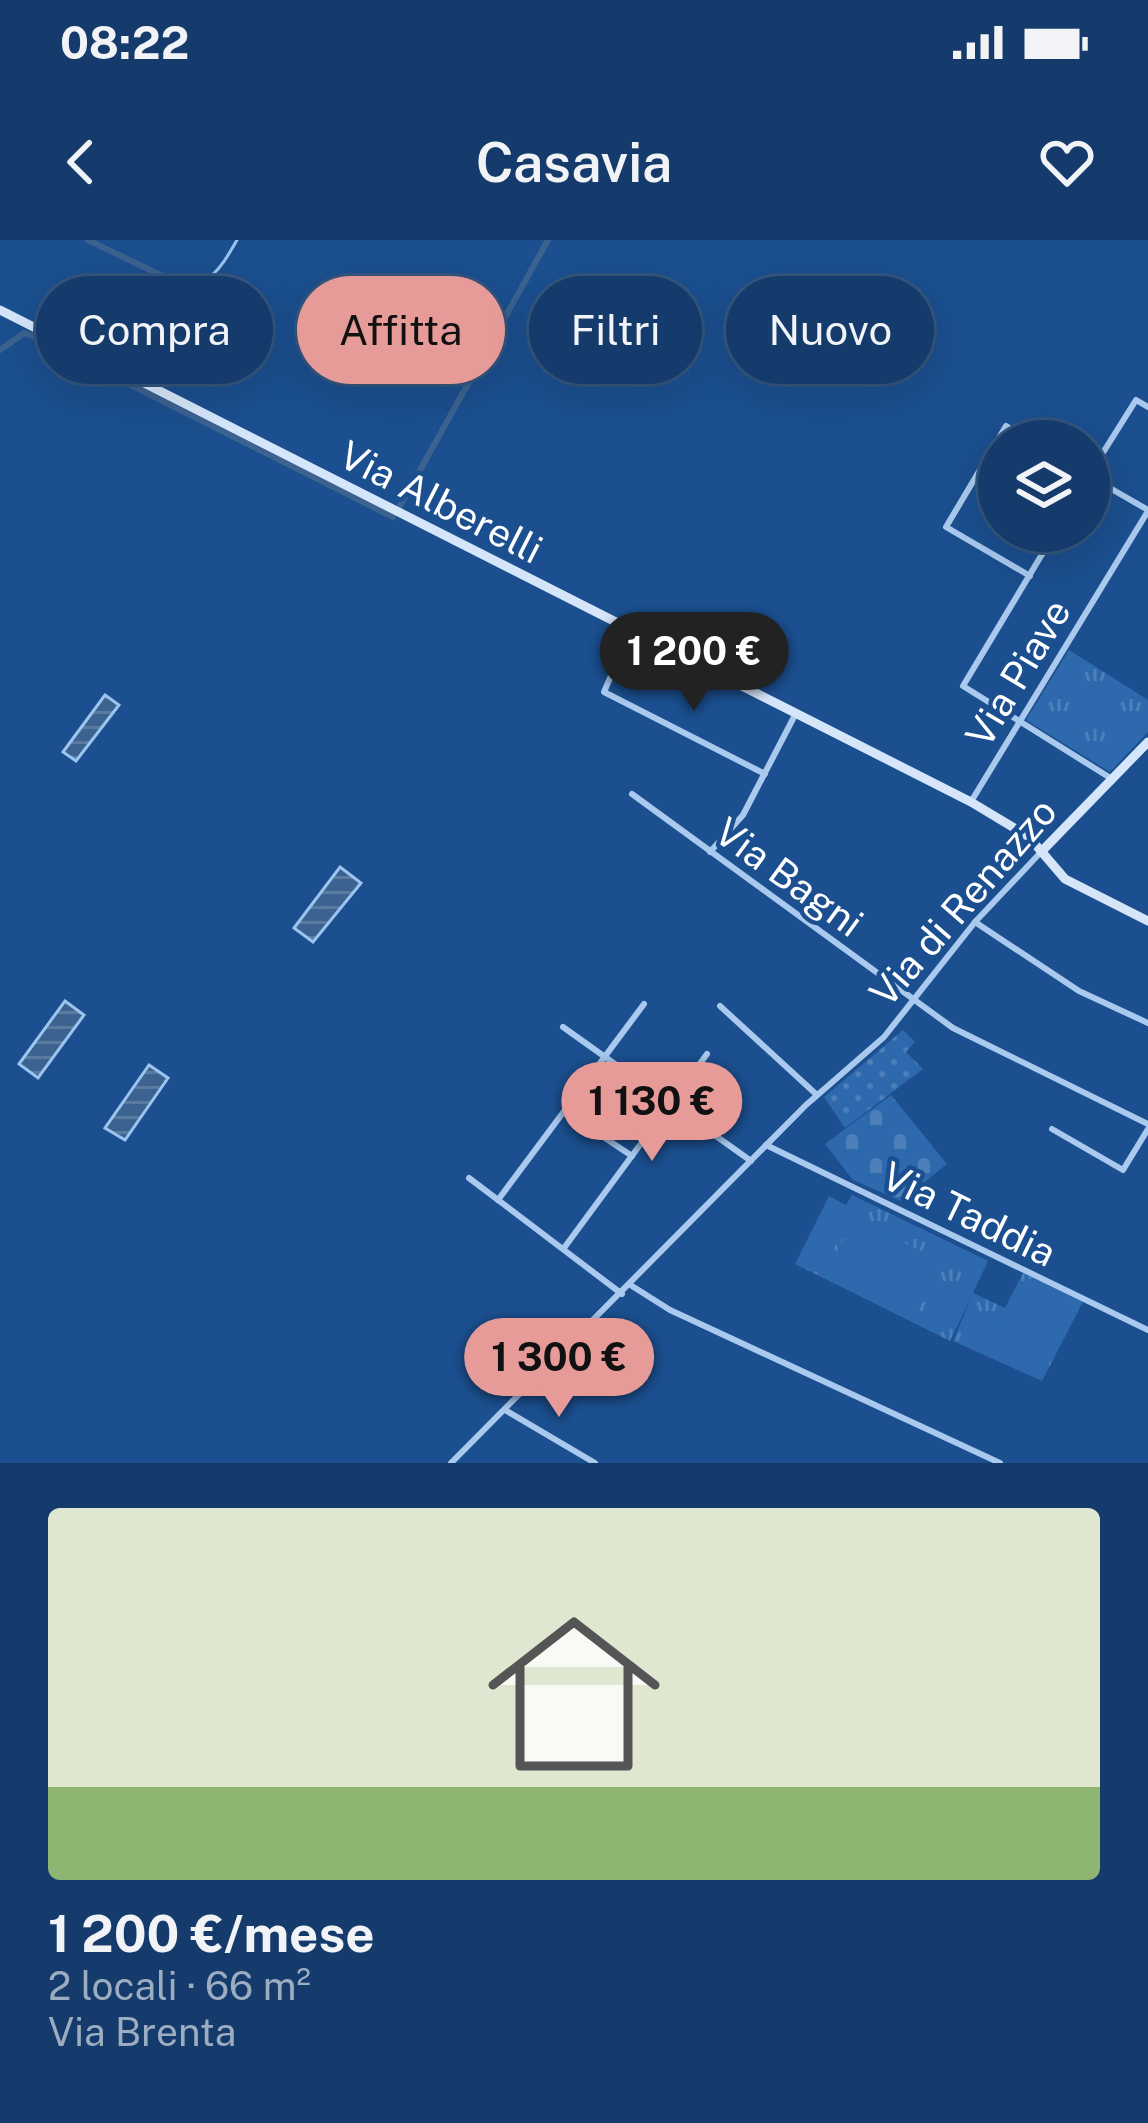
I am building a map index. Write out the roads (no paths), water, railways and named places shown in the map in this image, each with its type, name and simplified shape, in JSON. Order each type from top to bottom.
[{"type":"street","name":"Via Alberelli","points":[[0,310],[971,802],[1029,837],[1065,879],[1148,921]]},
{"type":"street","points":[[1110,436],[1136,400],[1148,407]]},
{"type":"street","points":[[978,472],[946,527],[978,545]]},
{"type":"street","points":[[1110,488],[1148,511]]},
{"type":"street","name":"Via Piave","points":[[971,802],[1148,511]]},
{"type":"street","points":[[990,552],[1030,575]]},
{"type":"street","points":[[1044,552],[963,686],[1112,779]]},
{"type":"street","points":[[630,632],[604,692],[765,774]]},
{"type":"street","points":[[710,852],[743,815],[795,715]]},
{"type":"street","name":"Via di Renazzo","points":[[451,1463],[914,1003],[975,922],[1148,742]]},
{"type":"street","name":"Via Bagni","points":[[632,794],[914,1003],[953,1028],[1148,1126]]},
{"type":"street","points":[[975,922],[1061,980],[1148,1023]]},
{"type":"street","points":[[498,1200],[644,1004]]},
{"type":"street","points":[[720,1006],[817,1095]]},
{"type":"street","points":[[563,1027],[752,1161]]},
{"type":"street","points":[[564,1248],[707,1054]]},
{"type":"street","points":[[566,1112],[632,1156]]},
{"type":"street","points":[[1052,1129],[1124,1170],[1148,1126]]},
{"type":"street","name":"Via Taddia","points":[[766,1145],[1148,1330]]},
{"type":"street","points":[[469,1178],[622,1294]]},
{"type":"street","points":[[632,1286],[670,1310],[1000,1463]]},
{"type":"street","points":[[504,1409],[595,1463]]},
{"type":"waterway","points":[[88,240],[162,276]]},
{"type":"waterway","points":[[210,276],[237,240]]},
{"type":"waterway","points":[[400,506],[548,240]]},
{"type":"waterway","points":[[0,350],[24,333],[35,337],[393,517]]}]
